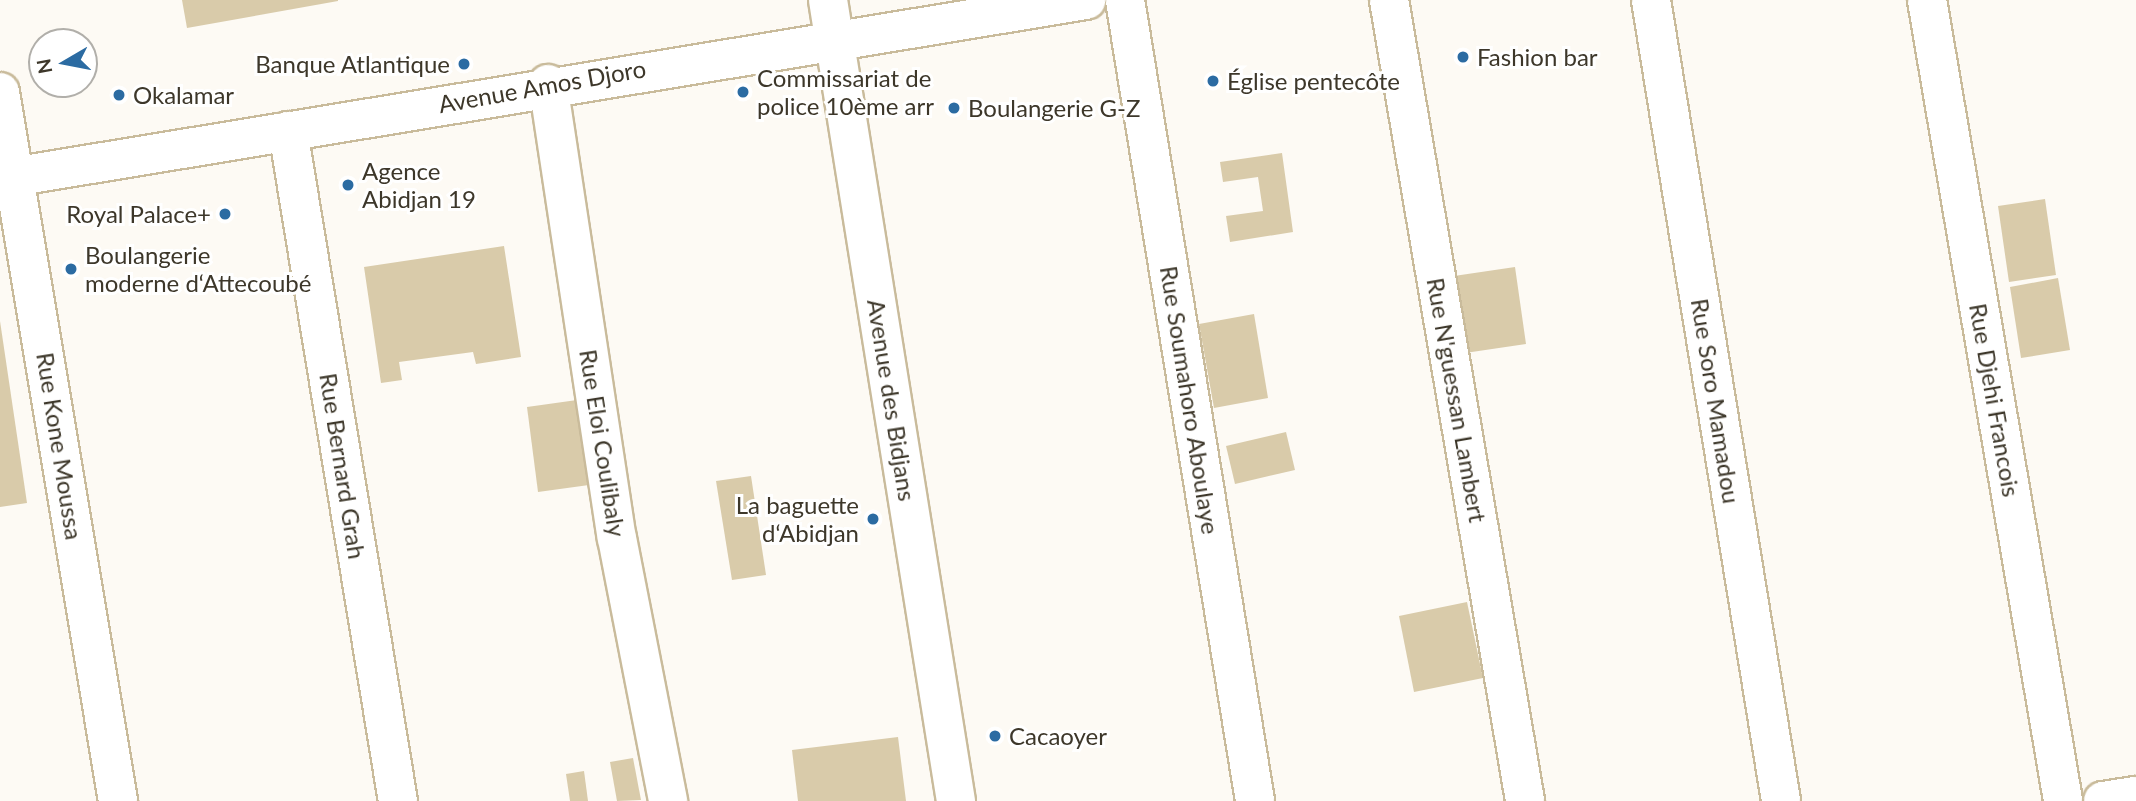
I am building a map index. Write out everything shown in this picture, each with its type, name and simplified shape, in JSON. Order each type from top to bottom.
[{"type":"street","name":"Avenue Amos Djoro","points":[[8,177],[288,131],[548,84],[831,18],[1086,0]]},
{"type":"street","name":"Rue Soumahoro Aboulaye","points":[[1125,0],[1255,801]]},
{"type":"street","name":"Rue N'guessan Lambert","points":[[1389,0],[1525,801]]},
{"type":"street","name":"Rue Soro Mamadou","points":[[1651,0],[1781,801]]},
{"type":"street","name":"Rue Djehi Francois","points":[[1927,0],[2063,801]]},
{"type":"street","name":"Avenue des Bidjans","points":[[831,18],[956,801]]},
{"type":"street","name":"Rue Eloi Coulibaly","points":[[548,84],[617,538],[668,801]]},
{"type":"street","name":"Rue Kone Moussa","points":[[0,92],[8,177],[118,801]]},
{"type":"street","name":"Rue Bernard Grah","points":[[288,131],[398,801]]},
{"type":"street","points":[[2103,801],[2136,796]]},
{"type":"building","points":[[182,0],[338,0],[338,1],[187,28]]},
{"type":"building","points":[[1282,153],[1293,232],[1230,242],[1226,216],[1263,211],[1258,177],[1223,182],[1220,162]]},
{"type":"building","points":[[2045,199],[2056,275],[2009,282],[1998,206]]},
{"type":"building","points":[[504,246],[521,357],[476,364],[473,352],[399,362],[402,380],[381,383],[364,267]]},
{"type":"building","points":[[1515,267],[1526,344],[1465,353],[1454,276]]},
{"type":"building","points":[[2058,278],[2070,350],[2021,358],[2010,287]]},
{"type":"building","points":[[1254,314],[1268,398],[1214,408],[1199,324]]},
{"type":"building","points":[[0,321],[27,503],[0,507]]},
{"type":"building","points":[[577,400],[589,485],[538,492],[527,407]]},
{"type":"building","points":[[1286,432],[1295,470],[1235,484],[1226,446]]},
{"type":"building","points":[[751,476],[766,575],[732,580],[716,481]]},
{"type":"building","points":[[1467,602],[1483,678],[1414,692],[1399,616]]},
{"type":"building","points":[[898,737],[906,801],[798,801],[792,750]]},
{"type":"building","points":[[633,758],[641,800],[617,801],[610,762]]},
{"type":"building","points":[[584,771],[588,801],[570,801],[566,774]]},
{"type":"place","name":"Fashion bar","points":[[1463,57]]},
{"type":"place","name":"Banque Atlantique","points":[[464,64]]},
{"type":"place","name":"Église pentecôte","points":[[1213,81]]},
{"type":"place","name":"Commissariat de police 10ème arr","points":[[743,92]]},
{"type":"place","name":"Okalamar","points":[[119,95]]},
{"type":"place","name":"Boulangerie G-Z","points":[[954,108]]},
{"type":"place","name":"Agence Abidjan 19","points":[[348,185]]},
{"type":"place","name":"Royal Palace+","points":[[225,214]]},
{"type":"place","name":"Boulangerie moderne d‘Attecoubé","points":[[71,269]]},
{"type":"place","name":"La baguette d‘Abidjan","points":[[873,519]]},
{"type":"place","name":"Cacaoyer","points":[[995,736]]}]
